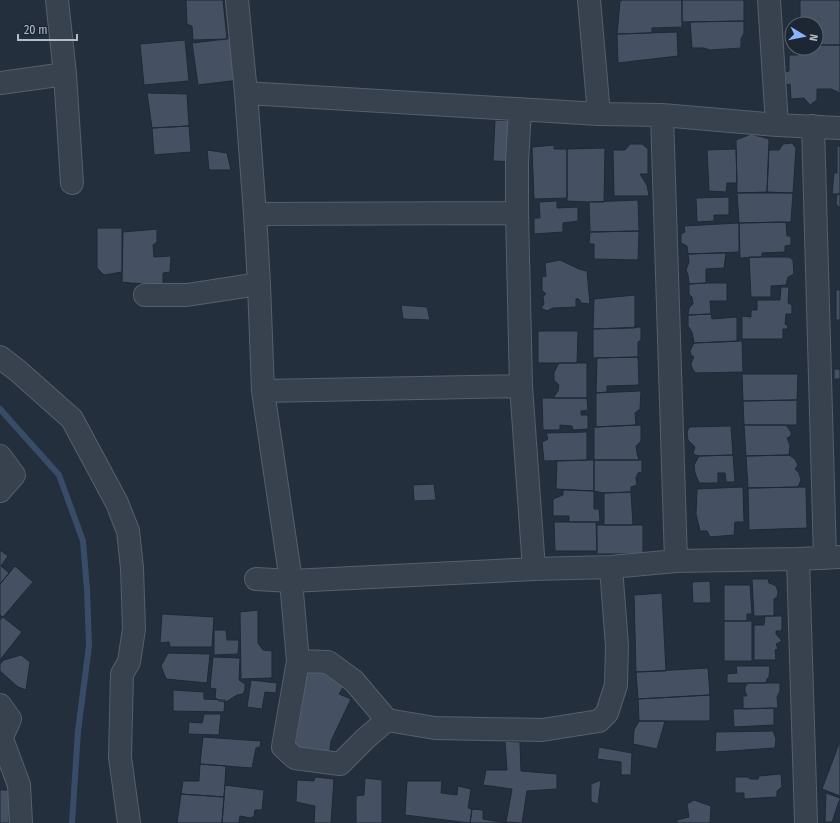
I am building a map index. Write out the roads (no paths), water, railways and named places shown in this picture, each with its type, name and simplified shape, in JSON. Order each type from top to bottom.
[{"type":"street","points":[[57,0],[66,74],[72,183]]},
{"type":"street","points":[[237,0],[255,214],[263,391],[291,581],[298,661],[283,747],[295,758],[340,764],[387,720]]},
{"type":"street","points":[[589,0],[599,114]]},
{"type":"street","points":[[769,0],[777,125]]},
{"type":"street","points":[[0,83],[66,74]]},
{"type":"street","points":[[246,93],[599,114],[662,115],[777,125],[840,128]]},
{"type":"street","points":[[520,109],[517,162],[517,213],[521,386],[534,569]]},
{"type":"street","points":[[662,115],[676,561]]},
{"type":"street","points":[[256,580],[291,581],[534,569],[611,567],[676,561],[833,557],[813,126]]},
{"type":"street","points":[[255,214],[517,213]]},
{"type":"street","points":[[145,296],[187,295],[259,284]]},
{"type":"street","points":[[0,357],[72,419],[117,503],[128,531],[132,568],[134,629],[129,662],[122,674],[120,757],[129,823]]},
{"type":"street","points":[[263,391],[521,386]]},
{"type":"street","points":[[0,456],[14,475],[0,491]]},
{"type":"street","points":[[798,559],[806,823]]},
{"type":"street","points":[[298,661],[328,662],[354,681],[387,720],[435,728],[542,730],[599,721],[607,713],[616,685],[617,646],[611,567]]},
{"type":"street","points":[[0,705],[10,719],[1,740],[19,785],[21,823]]},
{"type":"waterway","points":[[0,409],[59,475],[83,541],[87,589],[89,646],[78,731],[72,823]]}]
